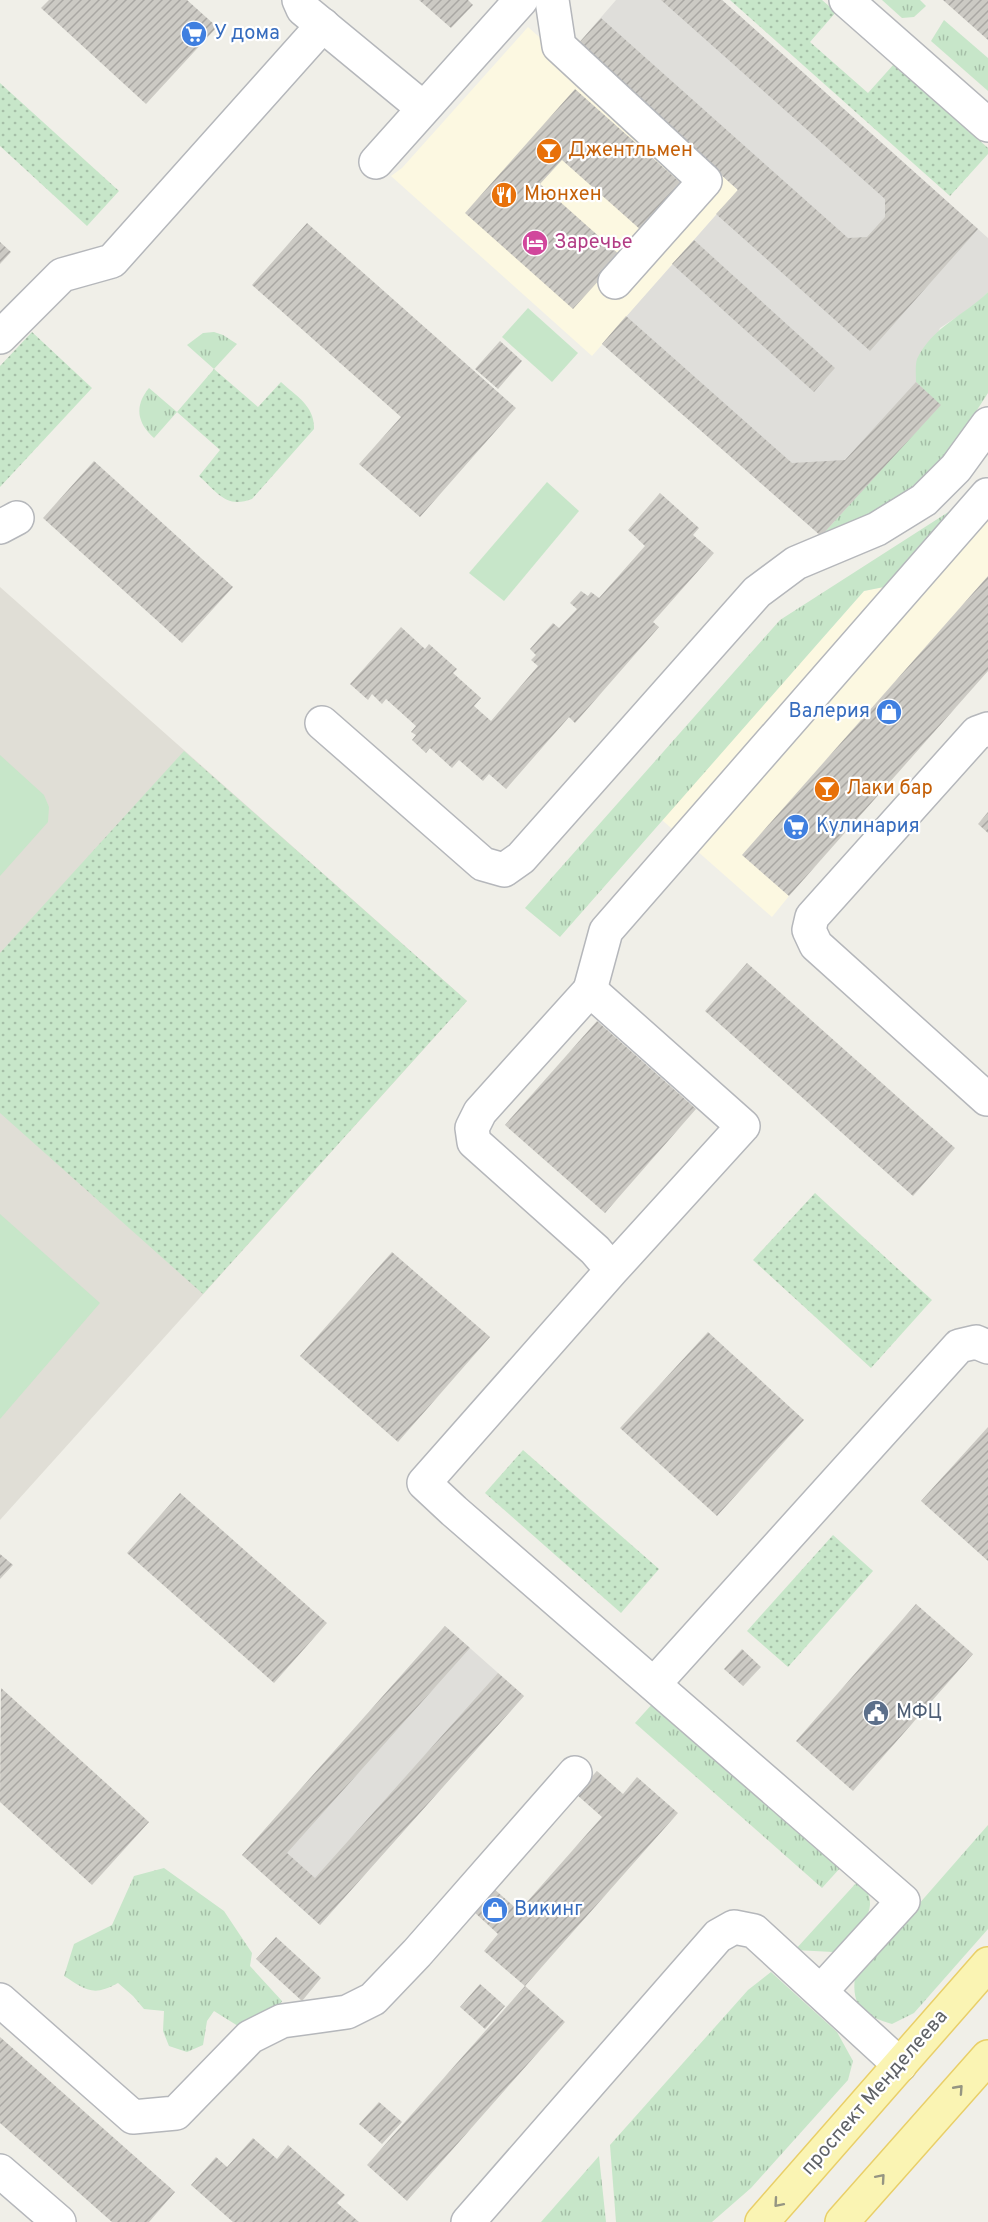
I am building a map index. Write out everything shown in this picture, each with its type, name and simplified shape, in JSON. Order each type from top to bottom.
[{"type":"main road","name":"проспект Менделеева","points":[[762,2222],[988,1964]]},
{"type":"main road","points":[[842,2222],[988,2057]]},
{"type":"lane","points":[[299,0],[303,9],[423,108]]},
{"type":"lane","points":[[376,162],[521,0]]},
{"type":"lane","points":[[552,0],[559,45],[705,181],[615,282]]},
{"type":"lane","points":[[846,0],[988,125]]},
{"type":"lane","points":[[0,337],[62,275],[112,261],[323,25]]},
{"type":"lane","points":[[322,723],[483,864],[504,870],[521,858],[757,592],[796,563],[877,529],[924,500],[956,468],[988,424]]},
{"type":"lane","points":[[612,1270],[595,1250],[474,1142],[472,1128],[480,1112],[590,990],[606,931],[987,496],[956,468]]},
{"type":"lane","points":[[987,1099],[816,945],[809,930],[812,917],[820,908],[977,733],[988,729]]},
{"type":"lane","points":[[590,990],[743,1126],[424,1483],[903,1900],[821,1991]]},
{"type":"lane","points":[[654,1684],[958,1346],[976,1342],[988,1347]]},
{"type":"lane","points":[[0,2000],[133,2117],[176,2113],[250,2037],[282,2021],[347,2012],[373,1999],[417,1953],[575,1773]]},
{"type":"lane","points":[[468,2222],[718,1936],[734,1927],[754,1931],[900,2065]]},
{"type":"lane","points":[[0,2170],[59,2222]]},
{"type":"shaded area","points":[[616,0],[722,0],[988,238],[988,292],[975,305],[940,328],[916,382],[941,405],[821,536],[602,344],[738,190],[577,45]]},
{"type":"shaded area","points":[[528,27],[547,44],[577,45],[738,190],[592,356],[391,176],[402,168]]},
{"type":"shaded area","points":[[988,516],[988,576],[743,855],[789,896],[772,917],[662,820],[864,591],[894,585]]},
{"type":"shaded area","points":[[0,587],[467,1001],[0,1520]]},
{"type":"shaded area","points":[[445,1626],[524,1696],[320,1925],[242,1855]]},
{"type":"green space","points":[[730,0],[822,0],[836,12],[810,42],[868,93],[894,64],[988,148],[988,154],[950,196]]},
{"type":"green space","points":[[882,0],[920,0],[926,6],[914,17],[902,18]]},
{"type":"green space","points":[[944,20],[988,58],[988,91],[931,41]]},
{"type":"green space","points":[[0,83],[119,191],[87,226],[0,146]]},
{"type":"green space","points":[[988,292],[988,393],[940,467],[871,515],[821,536],[940,405],[916,382],[917,359],[931,338]]},
{"type":"green space","points":[[528,308],[578,353],[552,382],[502,337]]},
{"type":"green space","points":[[32,332],[92,388],[0,487],[0,366]]},
{"type":"green space","points":[[214,332],[237,344],[214,369],[187,345],[203,333]]},
{"type":"green space","points":[[214,369],[258,407],[281,382],[304,402],[313,421],[314,429],[252,499],[243,502],[235,502],[222,497],[199,476],[220,450],[177,412]]},
{"type":"green space","points":[[149,388],[177,412],[154,438],[144,426],[140,414],[141,401]]},
{"type":"green space","points":[[547,482],[579,511],[504,601],[469,573]]},
{"type":"green space","points":[[964,502],[894,585],[864,591],[560,937],[525,908],[780,620]]},
{"type":"green space","points":[[184,751],[467,1001],[203,1294],[0,1113],[0,953]]},
{"type":"green space","points":[[0,755],[44,795],[49,807],[48,822],[0,876]]},
{"type":"green space","points":[[815,1193],[932,1300],[871,1368],[753,1260]]},
{"type":"green space","points":[[0,1214],[100,1303],[0,1419]]},
{"type":"green space","points":[[523,1450],[659,1569],[621,1613],[485,1493]]},
{"type":"green space","points":[[833,1535],[873,1571],[788,1667],[747,1631]]},
{"type":"green space","points":[[654,1702],[841,1867],[822,1888],[635,1723]]},
{"type":"green space","points":[[988,1825],[988,1929],[914,2013],[892,2024],[867,2014],[855,1996],[855,1977]]},
{"type":"green space","points":[[164,1868],[224,1911],[252,1953],[250,1966],[282,2001],[272,2019],[246,2031],[214,2011],[207,2021],[203,2045],[187,2052],[169,2046],[163,2031],[164,2011],[144,2009],[118,1983],[96,1991],[84,1988],[64,1976],[74,1944],[112,1925],[134,1876]]},
{"type":"green space","points":[[857,1882],[866,1891],[870,1900],[866,1917],[854,1934],[833,1952],[795,1950]]},
{"type":"green space","points":[[771,1972],[837,2032],[853,2061],[848,2080],[751,2188],[712,2222],[616,2222],[610,2145],[748,1990]]},
{"type":"green space","points":[[599,2156],[606,2222],[541,2222]]},
{"type":"building","points":[[49,0],[187,0],[217,27],[146,104],[41,8]]},
{"type":"building","points":[[419,0],[468,0],[473,5],[451,28]]},
{"type":"building","points":[[661,0],[722,0],[978,229],[870,351],[716,214],[738,190],[577,45],[601,18],[848,238],[867,237],[885,217],[885,199]]},
{"type":"building","points":[[943,0],[988,0],[988,40]]},
{"type":"building","points":[[575,89],[683,185],[642,231],[562,160],[540,184],[621,256],[573,309],[465,213]]},
{"type":"building","points":[[307,223],[516,408],[420,517],[359,464],[401,417],[252,285]]},
{"type":"building","points":[[694,240],[835,368],[814,392],[672,264]]},
{"type":"building","points":[[0,242],[11,252],[0,264]]},
{"type":"building","points":[[626,316],[792,463],[845,460],[916,382],[941,405],[821,536],[602,344]]},
{"type":"building","points":[[500,341],[522,361],[498,389],[475,369]]},
{"type":"building","points":[[94,461],[233,587],[182,643],[43,518]]},
{"type":"building","points":[[660,493],[699,528],[693,535],[714,553],[653,622],[659,627],[575,723],[569,717],[506,789],[489,774],[483,781],[459,760],[452,768],[430,748],[426,753],[412,740],[416,735],[411,732],[416,726],[386,699],[382,704],[372,694],[368,700],[350,684],[401,627],[425,649],[429,644],[457,669],[453,673],[481,698],[474,706],[491,721],[538,666],[531,660],[536,655],[530,649],[553,623],[559,628],[577,609],[570,603],[581,591],[588,596],[591,592],[599,598],[645,546],[628,530]]},
{"type":"building","points":[[988,576],[988,671],[789,896],[742,855]]},
{"type":"building","points":[[988,812],[988,833],[978,824]]},
{"type":"building","points":[[747,963],[955,1148],[913,1196],[705,1011]]},
{"type":"building","points":[[597,1021],[696,1109],[605,1213],[505,1125]]},
{"type":"building","points":[[392,1252],[490,1337],[398,1442],[300,1356]]},
{"type":"building","points":[[708,1332],[804,1420],[717,1516],[620,1428]]},
{"type":"building","points":[[988,1427],[988,1561],[921,1501]]},
{"type":"building","points":[[180,1493],[327,1623],[274,1683],[127,1553]]},
{"type":"building","points":[[0,1554],[13,1565],[0,1579]]},
{"type":"building","points":[[916,1604],[973,1654],[853,1791],[796,1741]]},
{"type":"building","points":[[445,1626],[470,1648],[287,1853],[315,1878],[498,1673],[524,1696],[320,1925],[242,1855]]},
{"type":"building","points":[[742,1649],[761,1667],[743,1686],[724,1669]]},
{"type":"building","points":[[1,1688],[149,1822],[92,1885],[0,1802]]},
{"type":"building","points":[[597,1771],[623,1794],[637,1777],[678,1813],[525,1986],[484,1951],[498,1934],[473,1911],[493,1888],[519,1911],[602,1817],[576,1794]]},
{"type":"building","points":[[276,1937],[321,1978],[302,2001],[256,1959]]},
{"type":"building","points":[[480,1984],[505,2006],[485,2029],[460,2007]]},
{"type":"building","points":[[525,1986],[565,2022],[407,2201],[367,2165]]},
{"type":"building","points":[[0,2037],[175,2192],[149,2222],[112,2222],[0,2123]]},
{"type":"building","points":[[379,2102],[402,2122],[382,2144],[359,2124]]},
{"type":"building","points":[[253,2138],[277,2159],[288,2145],[345,2195],[337,2203],[359,2222],[233,2222],[191,2185],[216,2157],[227,2167]]},
{"type":"place","name":"У дома","points":[[194,34]]},
{"type":"place","name":"Джентльмен","points":[[549,151]]},
{"type":"place","name":"Мюнхен","points":[[504,195]]},
{"type":"place","name":"Заречье","points":[[535,243]]},
{"type":"place","name":"Валерия","points":[[889,712]]},
{"type":"place","name":"Лаки бар","points":[[827,789]]},
{"type":"place","name":"Кулинария","points":[[796,827]]},
{"type":"place","name":"МФЦ","points":[[876,1713]]},
{"type":"place","name":"Викинг","points":[[495,1910]]}]
